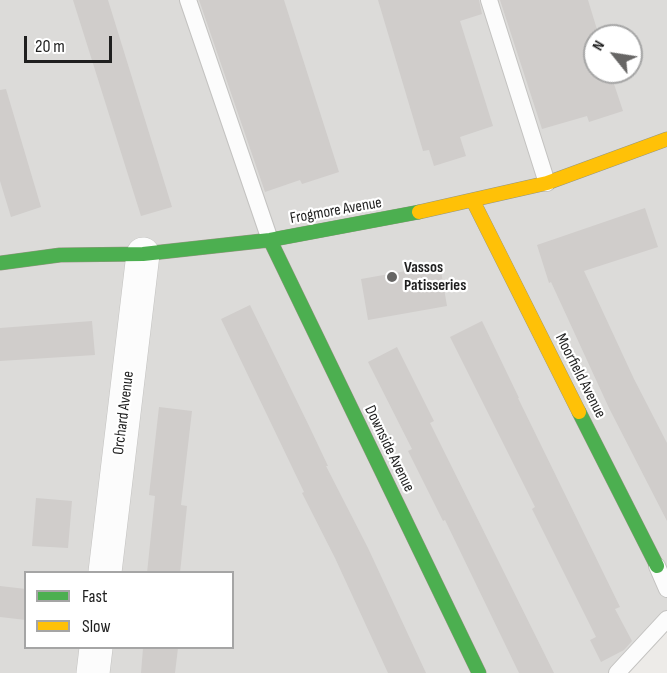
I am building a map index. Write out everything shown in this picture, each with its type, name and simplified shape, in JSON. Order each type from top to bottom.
[{"type":"street","name":"Frogmore Avenue","points":[[0,263],[60,255],[143,254],[270,240],[473,201],[547,183],[667,140]]},
{"type":"street","name":"Moorfield Avenue","points":[[473,201],[657,566]]},
{"type":"street","name":"Downside Avenue","points":[[270,240],[479,673]]},
{"type":"street","name":"Orchard Avenue","points":[[105,571],[143,254]]},
{"type":"street","points":[[93,673],[96,649]]},
{"type":"lane","points":[[188,0],[270,240]]},
{"type":"lane","points":[[489,0],[547,183]]},
{"type":"lane","points":[[657,566],[667,589]]},
{"type":"lane","points":[[617,673],[667,619]]},
{"type":"shaded area","points":[[0,0],[667,0],[667,614],[627,673],[0,673]]},
{"type":"building","points":[[73,0],[108,0],[172,207],[141,216]]},
{"type":"building","points":[[199,0],[284,0],[339,172],[302,184],[300,180],[265,192]]},
{"type":"building","points":[[378,0],[479,0],[482,14],[460,21],[493,126],[460,137],[466,156],[434,166],[429,150],[423,151]]},
{"type":"building","points":[[500,0],[588,0],[595,24],[583,24],[583,84],[614,84],[623,111],[589,122],[587,116],[542,129]]},
{"type":"building","points":[[6,89],[41,207],[11,217],[0,181],[0,90]]},
{"type":"building","points":[[645,208],[658,247],[584,271],[634,379],[667,443],[667,521],[609,408],[551,282],[549,283],[537,245]]},
{"type":"building","points":[[440,265],[447,306],[368,320],[361,279]]},
{"type":"building","points":[[250,305],[426,673],[388,673],[221,319]]},
{"type":"building","points":[[92,321],[95,355],[0,361],[0,328]]},
{"type":"building","points":[[482,321],[620,607],[615,609],[632,641],[624,650],[601,662],[590,640],[596,637],[532,509],[535,507],[450,337]]},
{"type":"building","points":[[397,347],[434,421],[430,423],[554,673],[519,673],[445,520],[443,521],[408,451],[412,449],[368,362]]},
{"type":"building","points":[[159,407],[192,411],[181,505],[187,506],[180,571],[147,571],[155,496],[149,495]]},
{"type":"building","points":[[36,498],[72,501],[68,548],[32,546]]},
{"type":"building","points":[[0,586],[24,589],[24,620],[0,617]]},
{"type":"building","points":[[143,649],[178,649],[175,673],[141,673]]},
{"type":"traffic: fast","points":[[0,263],[60,255],[143,254],[270,240],[419,212]]},
{"type":"traffic: fast","points":[[270,240],[479,673]]},
{"type":"traffic: fast","points":[[579,412],[657,566]]},
{"type":"traffic: slow","points":[[419,212],[547,183],[667,139]]},
{"type":"traffic: slow","points":[[473,201],[579,412]]},
{"type":"place","name":"Vassos Patisseries","points":[[392,277]]}]
